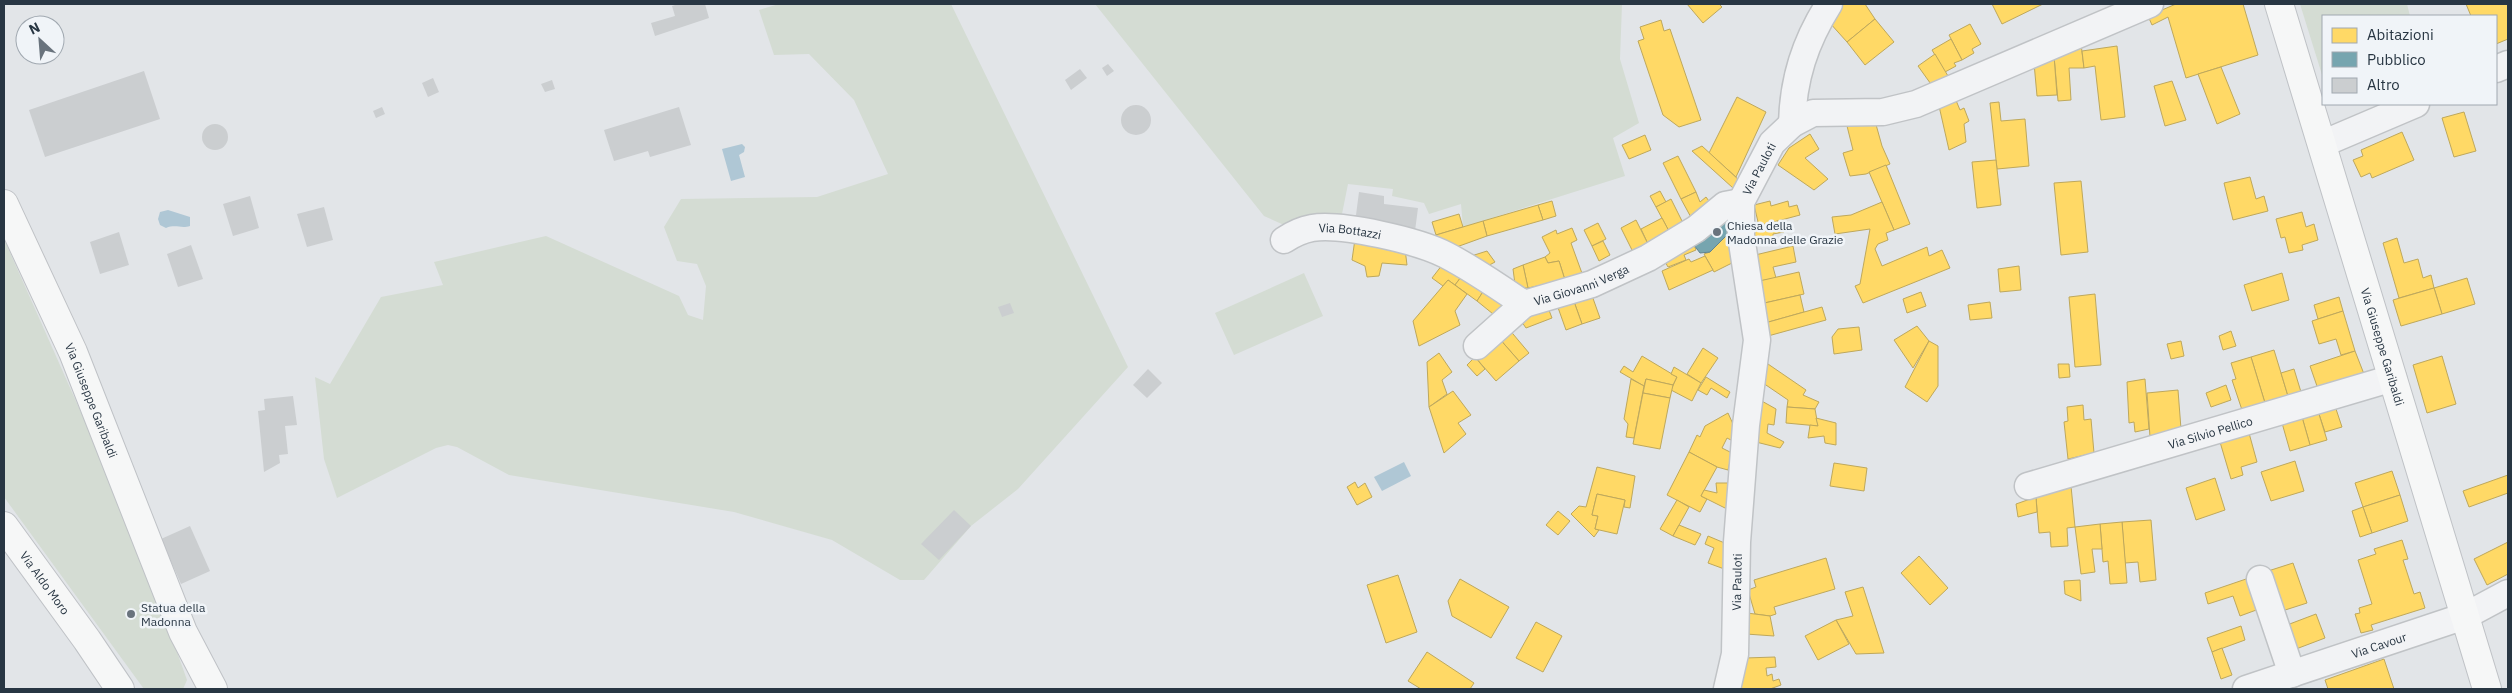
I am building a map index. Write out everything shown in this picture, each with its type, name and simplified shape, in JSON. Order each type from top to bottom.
[{"type":"main road","name":"Via Giuseppe Garibaldi","points":[[2279,4],[2487,689]]},
{"type":"main road","name":"Via Giuseppe Garibaldi","points":[[4,204],[73,352],[171,602]]},
{"type":"main road","name":"Via Aldo Moro","points":[[4,526],[87,640]]},
{"type":"main road","points":[[171,602],[192,679],[191,689]]},
{"type":"main road","points":[[171,602],[183,632],[213,689]]},
{"type":"main road","points":[[87,640],[120,689]]},
{"type":"main road","points":[[87,640],[133,689]]},
{"type":"street","points":[[1792,124],[1793,96],[1807,42],[1828,4]]},
{"type":"street","name":"Via Pauloti","points":[[1727,689],[1735,654],[1737,542],[1746,425],[1757,340],[1743,255],[1741,202],[1772,143],[1792,124],[1813,113],[1883,112],[1916,104],[2150,4]]},
{"type":"street","points":[[2322,144],[2414,105]]},
{"type":"street","name":"Via Giovanni Verga","points":[[1418,243],[1447,255],[1524,304],[1592,284],[1648,258],[1696,229],[1725,204],[1741,202]]},
{"type":"street","name":"Via Bottazzi","points":[[1284,240],[1297,232],[1314,228],[1352,230],[1418,243]]},
{"type":"street","points":[[1477,346],[1524,304]]},
{"type":"street","name":"Via Silvio Pellico","points":[[2028,486],[2393,378]]},
{"type":"street","points":[[2260,579],[2292,674]]},
{"type":"street","name":"Via Cavour","points":[[2246,689],[2465,616],[2508,593]]},
{"type":"shaded area","points":[[779,4],[951,4],[1128,367],[1018,489],[971,526],[924,580],[900,580],[832,540],[734,512],[509,475],[457,447],[448,445],[436,448],[337,498],[324,459],[315,377],[330,384],[381,297],[443,285],[434,262],[546,236],[679,296],[688,315],[703,320],[706,286],[697,264],[677,261],[664,227],[681,199],[817,197],[888,174],[854,100],[809,54],[774,55],[759,10]]},
{"type":"shaded area","points":[[1095,4],[1622,4],[1620,59],[1639,123],[1613,138],[1625,176],[1463,227],[1461,204],[1429,214],[1424,203],[1392,196],[1393,189],[1348,184],[1341,219],[1284,225],[1264,216]]},
{"type":"shaded area","points":[[2300,4],[2407,4],[2410,15],[2322,15],[2322,75]]},
{"type":"shaded area","points":[[4,239],[135,534],[187,680],[183,689],[144,689],[4,497]]},
{"type":"shaded area","points":[[1304,273],[1323,316],[1234,355],[1215,313]]},
{"type":"water","points":[[742,144],[745,147],[744,152],[739,155],[745,177],[731,181],[722,149]]},
{"type":"water","points":[[168,210],[190,217],[190,226],[166,228],[160,225],[158,219],[160,212]]},
{"type":"water","points":[[1404,462],[1411,476],[1382,491],[1374,477]]},
{"type":"building: Abitazioni","points":[[1687,4],[1719,4],[1722,7],[1703,23]]},
{"type":"building: Abitazioni","points":[[1843,4],[1865,4],[1875,19],[1847,42],[1829,22]]},
{"type":"building: Abitazioni","points":[[1992,4],[2043,4],[2002,24]]},
{"type":"building: Abitazioni","points":[[2176,4],[2243,4],[2258,55],[2186,78],[2168,17],[2152,25],[2148,16]]},
{"type":"building: Abitazioni","points":[[2466,4],[2508,4],[2508,39],[2497,44],[2497,15],[2471,15]]},
{"type":"building: Abitazioni","points":[[1875,19],[1894,42],[1865,65],[1847,42]]},
{"type":"building: Abitazioni","points":[[1661,20],[1664,31],[1670,29],[1701,120],[1679,127],[1663,115],[1638,41],[1644,39],[1640,27]]},
{"type":"building: Abitazioni","points":[[1970,24],[1981,44],[1972,49],[1974,53],[1962,60],[1949,35]]},
{"type":"building: Abitazioni","points":[[1951,39],[1962,60],[1954,63],[1956,66],[1945,72],[1932,50]]},
{"type":"building: Abitazioni","points":[[2081,44],[2084,68],[2069,68],[2071,100],[2058,101],[2054,56]]},
{"type":"building: Abitazioni","points":[[2117,46],[2125,117],[2101,120],[2095,66],[2084,68],[2082,51]]},
{"type":"building: Abitazioni","points":[[1935,54],[1948,76],[1933,87],[1918,66]]},
{"type":"building: Abitazioni","points":[[2054,56],[2057,95],[2037,96],[2034,63]]},
{"type":"building: Abitazioni","points":[[2221,67],[2240,114],[2217,124],[2198,74]]},
{"type":"building: Abitazioni","points":[[2172,81],[2186,120],[2165,126],[2154,86]]},
{"type":"building: Abitazioni","points":[[1737,97],[1766,112],[1736,177],[1709,153]]},
{"type":"building: Abitazioni","points":[[1955,98],[1960,110],[1964,108],[1969,121],[1964,124],[1966,142],[1949,150],[1939,106]]},
{"type":"building: Abitazioni","points":[[1999,102],[2001,121],[2025,119],[2029,166],[1997,169],[1990,103]]},
{"type":"building: Abitazioni","points":[[2464,112],[2476,151],[2454,157],[2442,118]]},
{"type":"building: Abitazioni","points":[[1875,121],[1882,146],[1890,164],[1866,174],[1850,176],[1843,153],[1853,150],[1847,126]]},
{"type":"building: Abitazioni","points":[[2402,132],[2414,160],[2372,178],[2370,173],[2361,177],[2353,160],[2363,156],[2361,150]]},
{"type":"building: Abitazioni","points":[[1810,134],[1819,149],[1805,158],[1828,179],[1814,190],[1778,165],[1789,148]]},
{"type":"building: Abitazioni","points":[[1645,135],[1651,150],[1629,159],[1622,145]]},
{"type":"building: Abitazioni","points":[[1702,146],[1740,181],[1733,188],[1692,151]]},
{"type":"building: Abitazioni","points":[[1678,156],[1696,192],[1681,199],[1663,163]]},
{"type":"building: Abitazioni","points":[[1996,160],[2001,205],[1977,208],[1972,162]]},
{"type":"building: Abitazioni","points":[[1886,165],[1910,224],[1894,230],[1869,172]]},
{"type":"building: Abitazioni","points":[[2250,177],[2256,199],[2264,196],[2268,211],[2233,220],[2224,183]]},
{"type":"building: Abitazioni","points":[[2081,181],[2088,252],[2061,255],[2054,183]]},
{"type":"building: Abitazioni","points":[[1660,191],[1666,202],[1656,207],[1650,196]]},
{"type":"building: Abitazioni","points":[[1696,192],[1700,202],[1706,197],[1714,208],[1693,221],[1681,199]]},
{"type":"building: Abitazioni","points":[[1671,199],[1685,227],[1671,235],[1656,207]]},
{"type":"building: Abitazioni","points":[[1552,201],[1556,216],[1543,220],[1538,205]]},
{"type":"building: Abitazioni","points":[[1770,201],[1771,206],[1788,201],[1789,207],[1797,205],[1800,215],[1759,226],[1754,205]]},
{"type":"building: Abitazioni","points":[[1882,202],[1894,230],[1886,233],[1888,240],[1878,244],[1875,249],[1882,266],[1927,247],[1929,256],[1942,250],[1950,268],[1863,303],[1855,286],[1860,284],[1870,229],[1835,234],[1832,217],[1851,215]]},
{"type":"building: Abitazioni","points":[[1538,205],[1543,220],[1487,236],[1483,221]]},
{"type":"building: Abitazioni","points":[[2302,212],[2306,227],[2314,224],[2318,240],[2302,245],[2303,250],[2289,253],[2285,237],[2281,238],[2276,219]]},
{"type":"building: Abitazioni","points":[[1459,214],[1463,227],[1436,235],[1432,222]]},
{"type":"building: Abitazioni","points":[[1662,218],[1671,235],[1649,246],[1641,229]]},
{"type":"building: Abitazioni","points":[[1636,220],[1649,246],[1634,254],[1621,228]]},
{"type":"building: Abitazioni","points":[[1782,220],[1784,232],[1773,234],[1773,241],[1751,245],[1748,228]]},
{"type":"building: Abitazioni","points":[[1483,221],[1487,236],[1451,249],[1436,235]]},
{"type":"building: Abitazioni","points":[[1598,223],[1606,239],[1592,246],[1584,230]]},
{"type":"building: Abitazioni","points":[[1572,228],[1577,240],[1571,243],[1583,276],[1565,280],[1559,261],[1548,263],[1545,257],[1550,253],[1542,237],[1556,230],[1557,234]]},
{"type":"building: Abitazioni","points":[[1734,228],[1736,261],[1714,272],[1704,254],[1710,252]]},
{"type":"building: Abitazioni","points":[[2397,238],[2404,263],[2418,259],[2423,278],[2431,275],[2434,288],[2399,298],[2383,243]]},
{"type":"building: Abitazioni","points":[[1355,239],[1405,249],[1407,265],[1382,263],[1379,276],[1367,277],[1365,266],[1352,260]]},
{"type":"building: Abitazioni","points":[[1603,241],[1610,255],[1599,261],[1592,246]]},
{"type":"building: Abitazioni","points":[[1694,245],[1696,250],[1684,255],[1686,260],[1668,267],[1663,258]]},
{"type":"building: Abitazioni","points":[[1793,246],[1796,262],[1773,267],[1776,278],[1755,282],[1751,256]]},
{"type":"building: Abitazioni","points":[[1487,251],[1495,262],[1482,269],[1465,258]]},
{"type":"building: Abitazioni","points":[[1705,256],[1713,270],[1669,290],[1662,271],[1689,259],[1691,262]]},
{"type":"building: Abitazioni","points":[[1545,257],[1548,263],[1559,261],[1565,280],[1528,288],[1523,265]]},
{"type":"building: Abitazioni","points":[[1446,260],[1464,273],[1455,285],[1448,280],[1443,286],[1432,278]]},
{"type":"building: Abitazioni","points":[[1523,265],[1528,288],[1520,288],[1515,284],[1513,269]]},
{"type":"building: Abitazioni","points":[[2019,266],[2021,290],[2000,292],[1998,269]]},
{"type":"building: Abitazioni","points":[[1799,272],[1804,294],[1760,304],[1755,282]]},
{"type":"building: Abitazioni","points":[[1464,273],[1486,287],[1477,301],[1455,285]]},
{"type":"building: Abitazioni","points":[[2282,273],[2289,300],[2252,311],[2244,285]]},
{"type":"building: Abitazioni","points":[[2467,278],[2475,304],[2442,314],[2434,288]]},
{"type":"building: Abitazioni","points":[[1448,280],[1467,294],[1455,311],[1460,325],[1419,346],[1413,321]]},
{"type":"building: Abitazioni","points":[[1486,287],[1511,303],[1498,318],[1477,301]]},
{"type":"building: Abitazioni","points":[[2434,288],[2442,314],[2401,326],[2393,300]]},
{"type":"building: Abitazioni","points":[[1590,290],[1600,318],[1582,324],[1572,296]]},
{"type":"building: Abitazioni","points":[[1921,292],[1926,306],[1907,313],[1903,299]]},
{"type":"building: Abitazioni","points":[[2095,294],[2101,365],[2075,367],[2069,297]]},
{"type":"building: Abitazioni","points":[[1800,295],[1804,312],[1765,323],[1760,304]]},
{"type":"building: Abitazioni","points":[[1572,296],[1582,324],[1566,330],[1556,302]]},
{"type":"building: Abitazioni","points":[[2339,297],[2343,311],[2318,319],[2314,305]]},
{"type":"building: Abitazioni","points":[[1990,302],[1992,318],[1970,320],[1968,305]]},
{"type":"building: Abitazioni","points":[[1547,305],[1552,318],[1526,328],[1517,315]]},
{"type":"building: Abitazioni","points":[[1822,307],[1826,320],[1768,336],[1765,323]]},
{"type":"building: Abitazioni","points":[[2343,311],[2355,351],[2341,355],[2336,339],[2319,344],[2312,321]]},
{"type":"building: Abitazioni","points":[[1917,326],[1929,341],[1913,368],[1894,340]]},
{"type":"building: Abitazioni","points":[[1859,327],[1862,350],[1834,354],[1832,337],[1838,329]]},
{"type":"building: Abitazioni","points":[[1508,328],[1529,353],[1519,361],[1498,337]]},
{"type":"building: Abitazioni","points":[[2231,331],[2236,346],[2223,350],[2219,336]]},
{"type":"building: Abitazioni","points":[[1498,337],[1519,361],[1496,381],[1475,357]]},
{"type":"building: Abitazioni","points":[[1929,341],[1938,346],[1938,386],[1927,402],[1905,387]]},
{"type":"building: Abitazioni","points":[[2181,341],[2184,356],[2171,359],[2167,344]]},
{"type":"building: Abitazioni","points":[[1703,348],[1718,358],[1701,383],[1687,374]]},
{"type":"building: Abitazioni","points":[[2274,350],[2288,396],[2265,403],[2251,357]]},
{"type":"building: Abitazioni","points":[[2355,351],[2364,374],[2318,389],[2310,366]]},
{"type":"building: Abitazioni","points":[[1439,353],[1452,372],[1442,380],[1447,394],[1429,407],[1427,362]]},
{"type":"building: Abitazioni","points":[[1642,356],[1677,377],[1673,385],[1646,379],[1644,386],[1620,372],[1624,366],[1633,372]]},
{"type":"building: Abitazioni","points":[[2442,356],[2456,404],[2427,413],[2413,365]]},
{"type":"building: Abitazioni","points":[[1475,357],[1485,369],[1477,376],[1467,365]]},
{"type":"building: Abitazioni","points":[[2251,357],[2265,403],[2242,410],[2232,380],[2236,379],[2231,363]]},
{"type":"building: Abitazioni","points":[[1768,364],[1806,390],[1803,395],[1819,402],[1815,409],[1787,407],[1788,400],[1763,383]]},
{"type":"building: Abitazioni","points":[[2058,364],[2069,364],[2070,377],[2059,378]]},
{"type":"building: Abitazioni","points":[[1674,367],[1701,383],[1692,401],[1671,390],[1677,377],[1671,374]]},
{"type":"building: Abitazioni","points":[[2294,369],[2301,392],[2288,396],[2281,373]]},
{"type":"building: Abitazioni","points":[[1706,377],[1730,392],[1727,398],[1711,388],[1707,395],[1698,390]]},
{"type":"building: Abitazioni","points":[[1631,379],[1644,386],[1634,438],[1626,437],[1628,424],[1624,419]]},
{"type":"building: Abitazioni","points":[[1646,379],[1673,385],[1670,398],[1643,393]]},
{"type":"building: Abitazioni","points":[[2145,379],[2149,429],[2135,432],[2134,422],[2129,423],[2127,382]]},
{"type":"building: Abitazioni","points":[[2226,385],[2231,400],[2211,407],[2206,393]]},
{"type":"building: Abitazioni","points":[[2178,390],[2181,429],[2150,437],[2147,393]]},
{"type":"building: Abitazioni","points":[[1453,391],[1471,415],[1458,423],[1466,434],[1444,453],[1429,407]]},
{"type":"building: Abitazioni","points":[[1643,393],[1670,398],[1660,449],[1633,444]]},
{"type":"building: Abitazioni","points":[[1760,400],[1776,409],[1774,425],[1768,424],[1767,433],[1784,442],[1780,448],[1752,441]]},
{"type":"building: Abitazioni","points":[[2083,405],[2084,420],[2091,419],[2094,453],[2068,459],[2064,422],[2068,421],[2067,407]]},
{"type":"building: Abitazioni","points":[[2335,406],[2342,427],[2325,432],[2318,411]]},
{"type":"building: Abitazioni","points":[[1787,407],[1815,409],[1818,426],[1786,423]]},
{"type":"building: Abitazioni","points":[[2318,411],[2327,440],[2310,445],[2302,417]]},
{"type":"building: Abitazioni","points":[[1728,413],[1737,433],[1735,442],[1727,438],[1722,448],[1732,453],[1728,470],[1717,467],[1689,452],[1697,435],[1700,437],[1705,426]]},
{"type":"building: Abitazioni","points":[[2302,417],[2310,445],[2290,451],[2282,423]]},
{"type":"building: Abitazioni","points":[[1816,418],[1836,423],[1836,445],[1825,443],[1824,436],[1808,438],[1810,425],[1818,426]]},
{"type":"building: Abitazioni","points":[[2249,433],[2257,462],[2241,467],[2243,475],[2231,479],[2220,442]]},
{"type":"building: Abitazioni","points":[[1689,452],[1717,467],[1701,496],[1707,499],[1700,512],[1667,495]]},
{"type":"building: Abitazioni","points":[[2295,461],[2304,491],[2271,501],[2261,472]]},
{"type":"building: Abitazioni","points":[[1834,463],[1867,468],[1864,491],[1830,486]]},
{"type":"building: Abitazioni","points":[[1597,467],[1635,476],[1630,508],[1624,507],[1625,500],[1597,494],[1592,515],[1598,516],[1595,529],[1599,530],[1594,537],[1571,514],[1579,506],[1586,507]]},
{"type":"building: Abitazioni","points":[[2392,471],[2400,495],[2363,507],[2355,483]]},
{"type":"building: Abitazioni","points":[[2508,475],[2508,493],[2469,507],[2463,491]]},
{"type":"building: Abitazioni","points":[[2215,478],[2225,510],[2196,520],[2186,488]]},
{"type":"building: Abitazioni","points":[[1355,482],[1358,488],[1365,483],[1372,497],[1357,505],[1347,487]]},
{"type":"building: Abitazioni","points":[[1716,483],[1735,483],[1729,510],[1701,496],[1704,490],[1717,493]]},
{"type":"building: Abitazioni","points":[[2071,486],[2075,527],[2067,528],[2068,546],[2051,547],[2050,532],[2039,533],[2036,497]]},
{"type":"building: Abitazioni","points":[[1597,494],[1625,500],[1617,534],[1595,529],[1598,516],[1592,515]]},
{"type":"building: Abitazioni","points":[[2400,495],[2408,521],[2372,533],[2363,507]]},
{"type":"building: Abitazioni","points":[[2036,497],[2037,512],[2018,517],[2016,504]]},
{"type":"building: Abitazioni","points":[[1677,500],[1689,507],[1673,536],[1660,529]]},
{"type":"building: Abitazioni","points":[[2363,507],[2372,533],[2360,537],[2352,511]]},
{"type":"building: Abitazioni","points":[[1558,511],[1570,521],[1558,535],[1546,525]]},
{"type":"building: Abitazioni","points":[[2151,520],[2156,580],[2140,582],[2138,562],[2125,563],[2122,522]]},
{"type":"building: Abitazioni","points":[[2122,522],[2127,583],[2110,584],[2108,561],[2103,562],[2100,524]]},
{"type":"building: Abitazioni","points":[[2100,524],[2102,549],[2092,549],[2095,572],[2081,574],[2075,527]]},
{"type":"building: Abitazioni","points":[[1679,525],[1701,534],[1695,545],[1673,536]]},
{"type":"building: Abitazioni","points":[[1708,536],[1727,544],[1727,570],[1708,563],[1714,548],[1705,544]]},
{"type":"building: Abitazioni","points":[[2402,540],[2408,559],[2403,560],[2414,594],[2420,592],[2425,608],[2371,625],[2373,630],[2361,633],[2355,614],[2360,613],[2359,608],[2372,604],[2358,560],[2376,554],[2374,549]]},
{"type":"building: Abitazioni","points":[[2508,542],[2508,574],[2487,585],[2474,559]]},
{"type":"building: Abitazioni","points":[[1919,556],[1948,588],[1930,605],[1901,573]]},
{"type":"building: Abitazioni","points":[[1826,558],[1835,589],[1774,607],[1776,614],[1770,616],[1755,614],[1748,590],[1756,587],[1754,580]]},
{"type":"building: Abitazioni","points":[[2293,563],[2307,603],[2279,612],[2265,572]]},
{"type":"building: Abitazioni","points":[[1398,575],[1417,632],[1386,643],[1367,585]]},
{"type":"building: Abitazioni","points":[[2249,578],[2259,609],[2240,616],[2233,596],[2208,604],[2205,593]]},
{"type":"building: Abitazioni","points":[[1460,579],[1509,607],[1491,638],[1452,616],[1448,601]]},
{"type":"building: Abitazioni","points":[[2080,580],[2081,601],[2065,594],[2064,581]]},
{"type":"building: Abitazioni","points":[[1863,587],[1884,653],[1856,654],[1836,620],[1853,616],[1845,592]]},
{"type":"building: Abitazioni","points":[[1747,613],[1770,616],[1774,636],[1746,634]]},
{"type":"building: Abitazioni","points":[[2316,614],[2325,638],[2296,649],[2287,625]]},
{"type":"building: Abitazioni","points":[[1836,620],[1849,644],[1818,660],[1805,636]]},
{"type":"building: Abitazioni","points":[[1536,622],[1562,636],[1543,672],[1516,658]]},
{"type":"building: Abitazioni","points":[[2241,626],[2245,640],[2212,652],[2207,638]]},
{"type":"building: Abitazioni","points":[[2222,648],[2232,675],[2221,679],[2212,652]]},
{"type":"building: Abitazioni","points":[[1427,652],[1474,683],[1470,689],[1421,689],[1408,681]]},
{"type":"building: Abitazioni","points":[[1775,657],[1776,667],[1766,668],[1767,676],[1772,674],[1773,681],[1779,679],[1781,685],[1770,689],[1739,689],[1745,658]]},
{"type":"building: Abitazioni","points":[[2384,659],[2394,689],[2328,689],[2325,680]]},
{"type":"building: Pubblico","name":"Chiesa della Madonna delle Grazie","points":[[1725,212],[1737,225],[1710,252],[1700,253],[1694,245]]},
{"type":"building: Altro","points":[[678,4],[705,4],[709,18],[655,36],[651,23],[675,16],[672,6]]},
{"type":"building: Altro","points":[[1108,64],[1114,71],[1107,76],[1102,68]]},
{"type":"building: Altro","points":[[1080,69],[1087,78],[1071,90],[1065,80]]},
{"type":"building: Altro","points":[[144,71],[160,119],[45,157],[29,110]]},
{"type":"building: Altro","points":[[433,78],[439,92],[428,97],[422,83]]},
{"type":"building: Altro","points":[[552,80],[555,89],[545,92],[541,84]]},
{"type":"building: Altro","points":[[1136,105],[1146,110],[1151,120],[1146,130],[1136,135],[1126,130],[1121,120],[1126,110]]},
{"type":"building: Altro","points":[[382,107],[385,114],[376,118],[373,111]]},
{"type":"building: Altro","points":[[679,107],[691,145],[650,157],[648,151],[614,161],[604,130]]},
{"type":"building: Altro","points":[[215,124],[224,128],[228,137],[224,146],[215,150],[206,146],[202,137],[206,128]]},
{"type":"building: Altro","points":[[1359,192],[1384,196],[1384,204],[1418,208],[1415,231],[1350,222],[1351,215],[1356,215]]},
{"type":"building: Altro","points":[[250,196],[259,228],[233,236],[223,204]]},
{"type":"building: Altro","points":[[324,207],[333,240],[307,247],[297,214]]},
{"type":"building: Altro","points":[[119,232],[129,265],[100,274],[90,242]]},
{"type":"building: Altro","points":[[191,245],[203,279],[178,287],[167,254]]},
{"type":"building: Altro","points":[[1010,303],[1014,313],[1002,317],[998,307]]},
{"type":"building: Altro","points":[[1148,369],[1162,383],[1147,398],[1133,385]]},
{"type":"building: Altro","points":[[293,396],[297,425],[285,426],[288,454],[279,455],[280,463],[264,472],[258,411],[265,410],[264,399]]},
{"type":"building: Altro","points":[[954,510],[971,526],[939,560],[921,544]]},
{"type":"building: Altro","points":[[190,526],[210,571],[181,584],[161,539]]},
{"type":"place","name":"Chiesa della Madonna delle Grazie","points":[[1717,232]]},
{"type":"place","name":"Statua della Madonna","points":[[131,614]]}]
